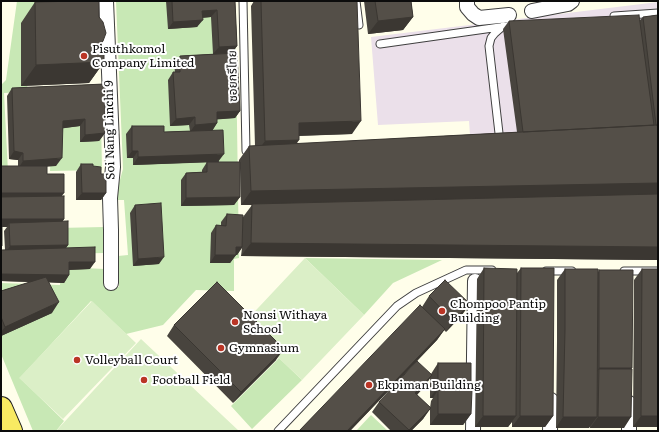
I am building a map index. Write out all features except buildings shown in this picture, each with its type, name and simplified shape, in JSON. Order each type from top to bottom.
[{"type":"main road","points":[[1,408],[11,431]]},
{"type":"street","name":"Soi Nang Linchi 9","points":[[106,1],[113,167],[110,198],[111,283]]},
{"type":"street","points":[[466,1],[473,14],[479,18],[510,22]]},
{"type":"street","points":[[532,11],[568,4],[572,1]]},
{"type":"street","points":[[473,275],[473,431]]},
{"type":"street","points":[[550,431],[551,384]]},
{"type":"street","points":[[628,431],[629,392]]},
{"type":"lane","name":"ซอยกรีไทย","points":[[243,1],[246,151]]},
{"type":"lane","points":[[356,1],[359,25]]},
{"type":"lane","points":[[604,17],[658,13]]},
{"type":"lane","points":[[380,44],[510,22]]},
{"type":"lane","points":[[500,143],[489,46],[491,38],[499,29],[510,22]]},
{"type":"lane","points":[[278,431],[397,306],[416,293],[466,270],[473,275],[502,270]]},
{"type":"lane","points":[[541,271],[578,271]]},
{"type":"lane","points":[[615,271],[658,271]]},
{"type":"shaded area","points":[[658,2],[658,137],[471,149],[469,121],[378,125],[371,37]]},
{"type":"green space","points":[[17,1],[97,1],[31,22],[27,92],[4,93],[8,172],[1,172],[1,85],[6,80]]},
{"type":"green space","points":[[116,1],[233,1],[236,58],[239,258],[234,259],[234,291],[196,290],[163,325],[126,334],[91,301],[20,378],[64,421],[56,431],[33,431],[1,354],[1,283],[60,285],[61,267],[105,269],[105,287],[119,287],[118,256],[128,255],[124,200],[116,200],[116,194],[123,169]]},
{"type":"green space","points":[[101,120],[102,170],[50,171],[52,126]]},
{"type":"green space","points":[[104,227],[104,253],[60,254],[58,228]]},
{"type":"green space","points":[[305,258],[442,260],[393,283],[364,315]]},
{"type":"green space","points":[[305,258],[364,315],[302,380],[243,324]]},
{"type":"green space","name":"Volleyball Court","points":[[92,301],[136,343],[63,419],[19,378]]},
{"type":"green space","name":"Football Field","points":[[141,339],[239,431],[56,431]]},
{"type":"green space","points":[[279,358],[302,380],[252,429],[231,406]]},
{"type":"green space","points":[[371,415],[388,431],[356,431]]},
{"type":"place","name":"Pisuthkomol Company Limited","points":[[84,56]]},
{"type":"place","name":"Chompoo Pantip Building","points":[[442,311]]},
{"type":"place","name":"Nonsi Withaya School","points":[[235,322]]},
{"type":"place","name":"Gymnasium","points":[[221,348]]},
{"type":"place","name":"Volleyball Court","points":[[77,360]]},
{"type":"place","name":"Football Field","points":[[144,380]]},
{"type":"place","name":"Ekpiman Building","points":[[369,385]]}]
